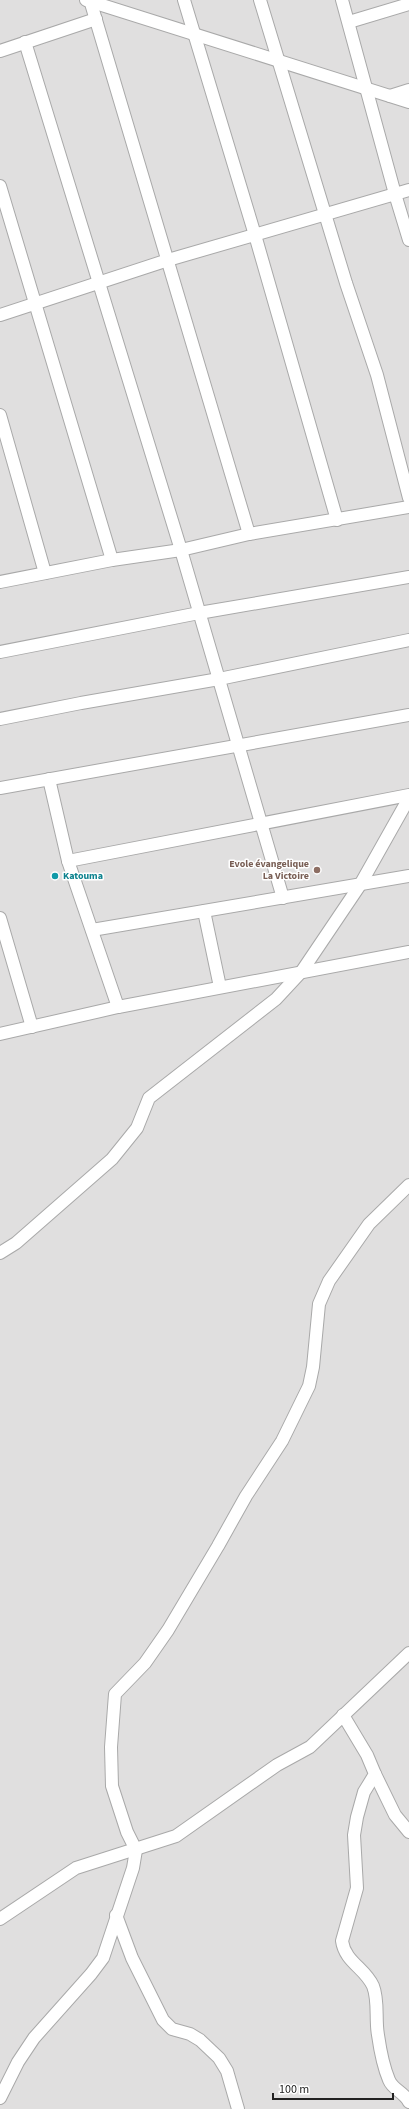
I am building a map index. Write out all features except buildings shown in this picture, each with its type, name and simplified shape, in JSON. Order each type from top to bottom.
[{"type":"street","points":[[88,0],[409,102]]},
{"type":"street","points":[[88,0],[96,19],[250,534]]},
{"type":"street","points":[[184,0],[255,235],[337,520]]},
{"type":"street","points":[[260,0],[324,213],[377,375],[409,498]]},
{"type":"street","points":[[342,0],[409,240]]},
{"type":"street","points":[[349,22],[409,4]]},
{"type":"street","points":[[0,51],[96,19]]},
{"type":"street","points":[[25,42],[181,550],[283,898]]},
{"type":"street","points":[[390,96],[409,90]]},
{"type":"street","points":[[0,186],[112,560]]},
{"type":"street","points":[[0,315],[168,260],[324,213],[409,190]]},
{"type":"street","points":[[0,415],[45,573]]},
{"type":"street","points":[[0,582],[112,560],[181,550],[250,534],[409,507]]},
{"type":"street","points":[[0,652],[199,613],[409,577]]},
{"type":"street","points":[[0,719],[89,701],[219,679],[409,640]]},
{"type":"street","points":[[0,788],[409,715]]},
{"type":"street","points":[[49,779],[68,861],[118,1007]]},
{"type":"street","points":[[68,861],[409,796]]},
{"type":"street","points":[[0,1253],[16,1243],[112,1160],[137,1128],[150,1098],[276,999],[302,971],[360,885],[409,796]]},
{"type":"street","points":[[92,930],[409,876]]},
{"type":"street","points":[[204,911],[220,987]]},
{"type":"street","points":[[0,918],[4,947],[32,1027]]},
{"type":"street","points":[[0,1034],[118,1007],[302,971],[409,952]]},
{"type":"street","points":[[0,2098],[18,2062],[34,2038],[91,1974],[102,1958],[131,1874],[136,1850],[127,1832],[112,1786],[110,1753],[115,1694],[145,1663],[168,1630],[246,1496],[282,1441],[309,1386],[313,1367],[319,1304],[329,1281],[369,1224],[409,1185]]},
{"type":"street","points":[[0,1919],[76,1868],[176,1836],[277,1765],[310,1746],[409,1653]]},
{"type":"street","points":[[343,1715],[367,1754],[395,1815],[409,1832]]},
{"type":"street","points":[[375,1774],[364,1792],[357,1817],[354,1835],[357,1888],[342,1941],[345,1953],[373,1986],[376,1997],[378,2035],[387,2074],[391,2085],[404,2095],[409,2102]]},
{"type":"street","points":[[116,1915],[132,1958],[163,2020],[172,2029],[190,2034],[200,2040],[220,2058],[228,2071],[238,2109]]},
{"type":"shaded area","points":[[0,0],[409,0],[409,2109],[0,2109]]},
{"type":"place","name":"Evole évangelique La Victoire","points":[[317,870]]},
{"type":"place","name":"Katouma","points":[[55,876]]}]
